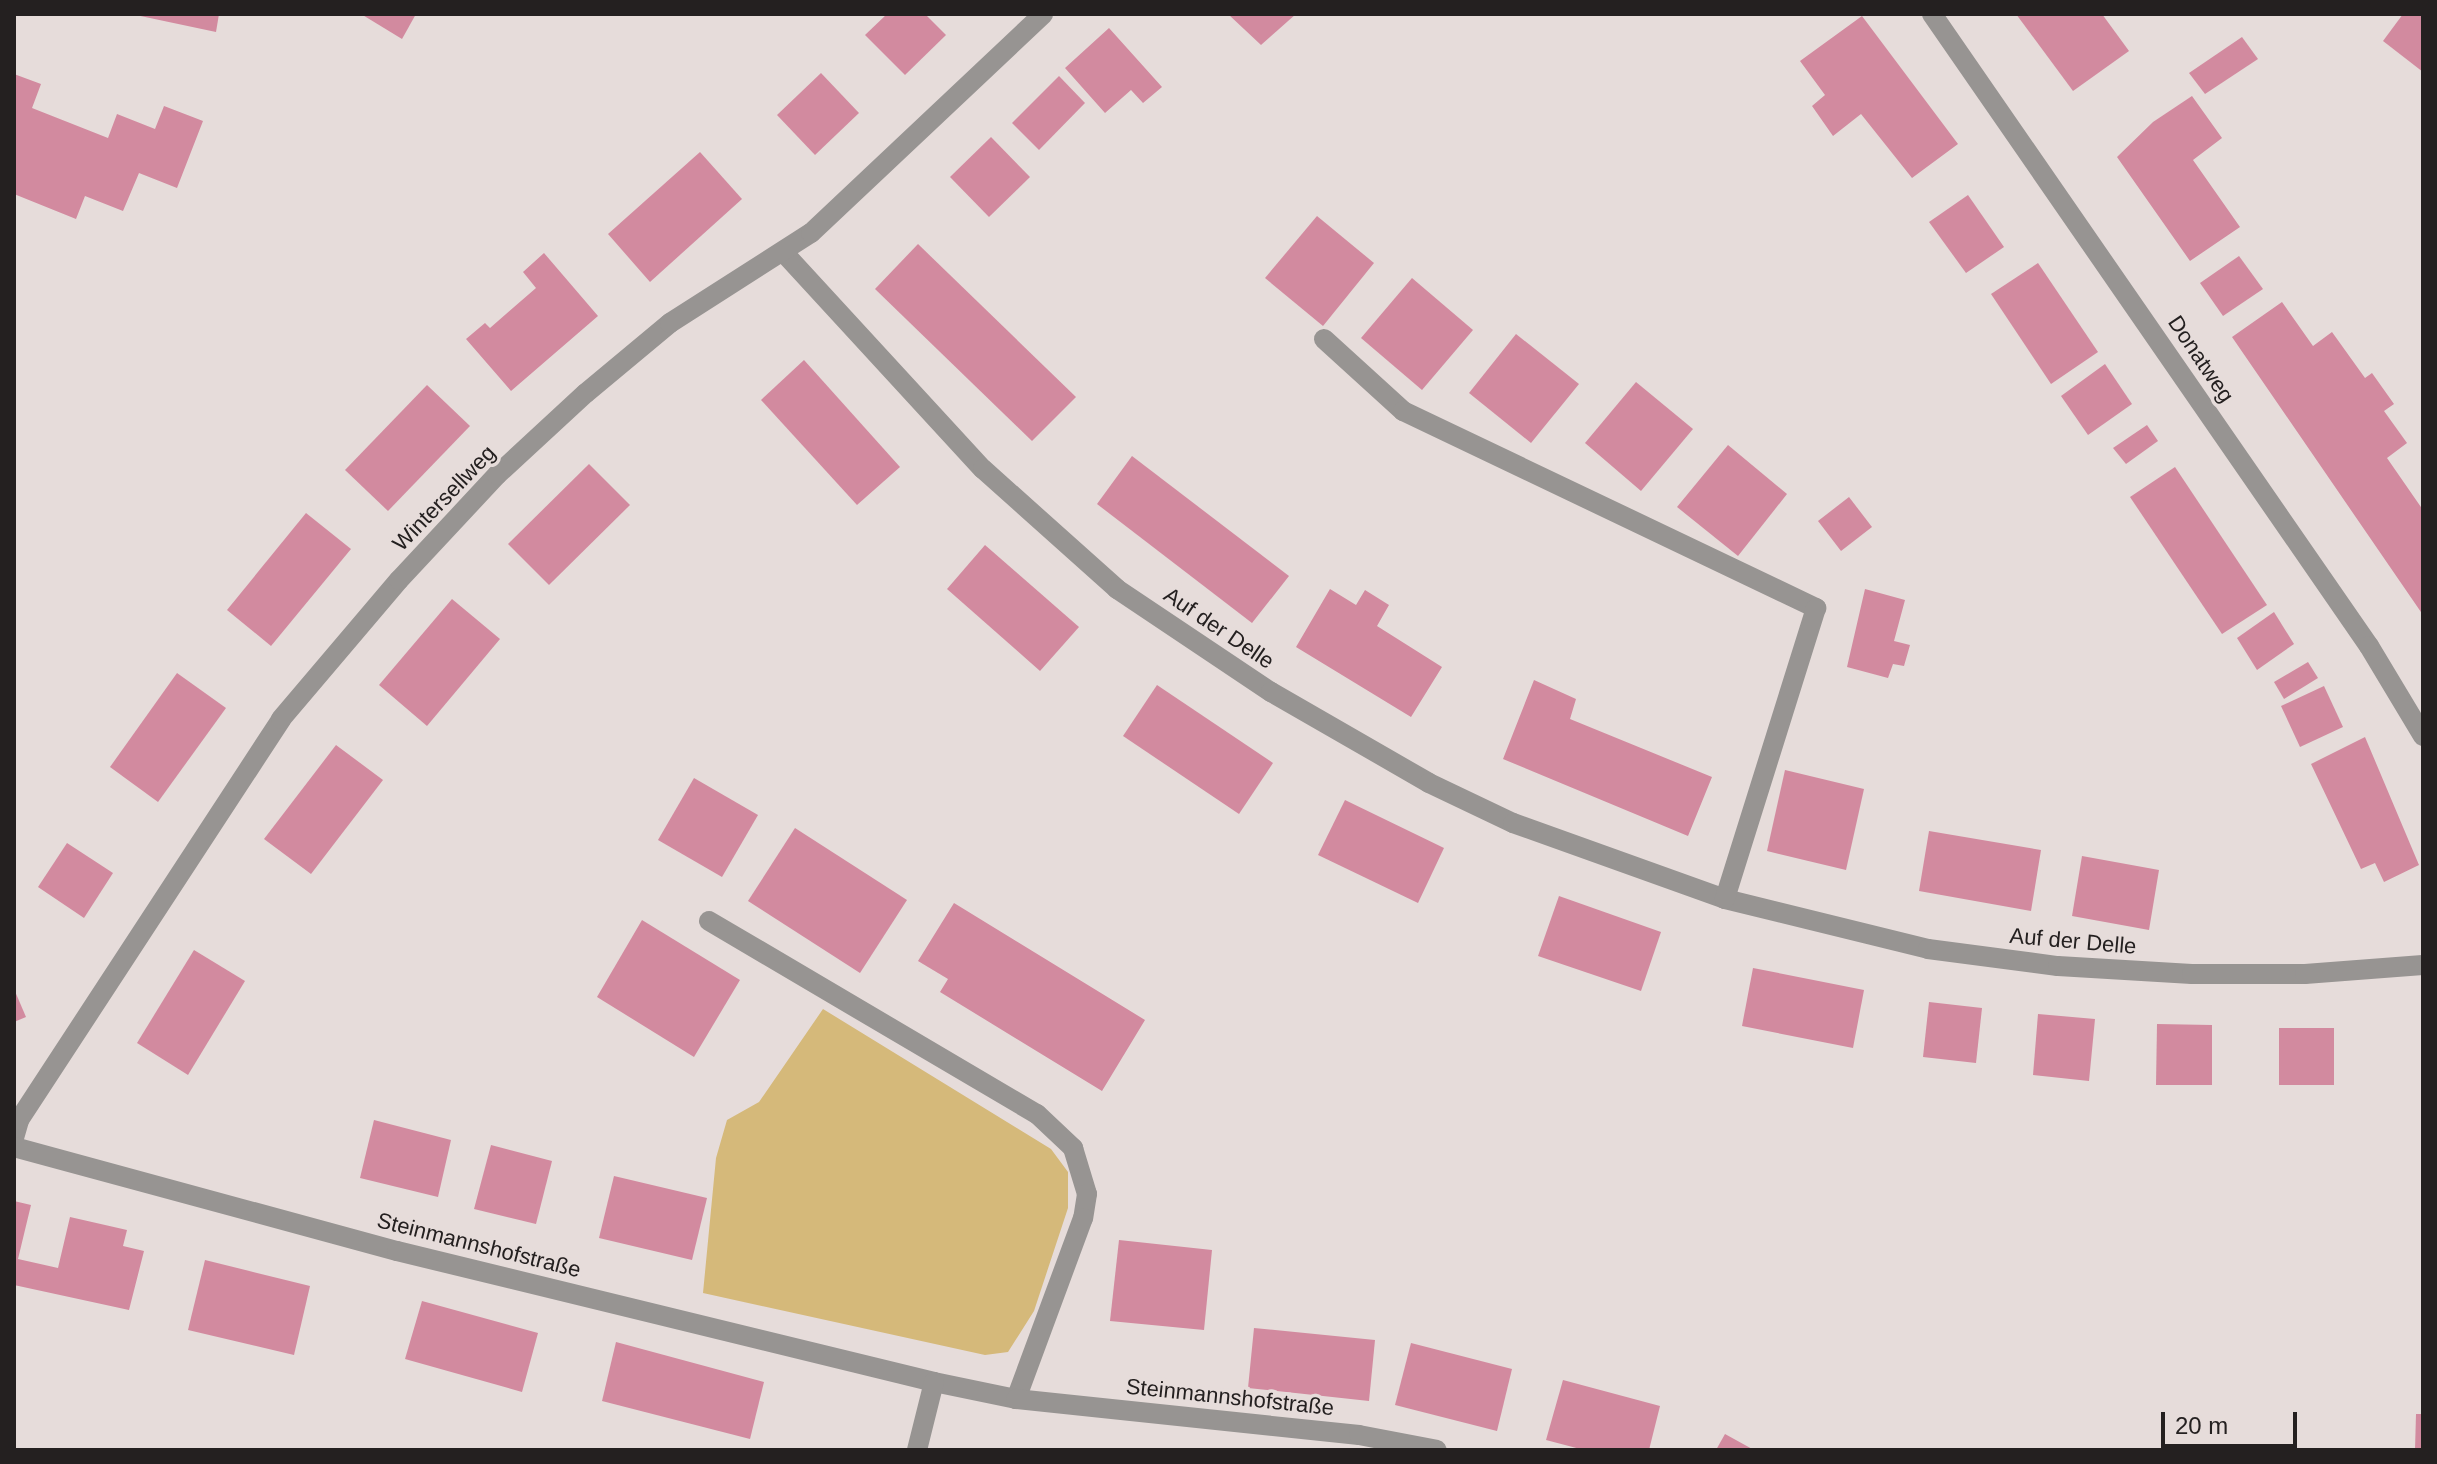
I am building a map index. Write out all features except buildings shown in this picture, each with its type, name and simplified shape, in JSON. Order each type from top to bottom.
[{"type":"street","name":"Wintersellweg","points":[[14,1138],[19,1120],[281,719],[399,580],[497,475],[598,383],[670,323],[785,254],[1043,14]]},
{"type":"street","name":"Donatweg","points":[[1932,14],[2360,633],[2423,736]]},
{"type":"street","name":"Auf der Delle","points":[[785,254],[873,355],[1046,529],[1197,645],[1443,790],[1513,823],[1725,899],[1928,949],[2058,966],[2305,974],[2423,965]]},
{"type":"street","points":[[1324,339],[1403,411],[1816,608],[1725,899]]},
{"type":"street","points":[[709,921],[1037,1114],[1073,1148],[1087,1194],[1083,1218],[1016,1399]]},
{"type":"street","name":"Steinmannshofstraße","points":[[14,1147],[397,1251],[792,1344],[934,1382],[1016,1399],[1359,1435],[1437,1450]]},
{"type":"street","points":[[917,1450],[934,1382]]},
{"type":"shaded area","points":[[823,1009],[1051,1149],[1068,1172],[1068,1208],[1034,1311],[1008,1352],[985,1355],[703,1293],[716,1158],[727,1120],[759,1102]]}]
